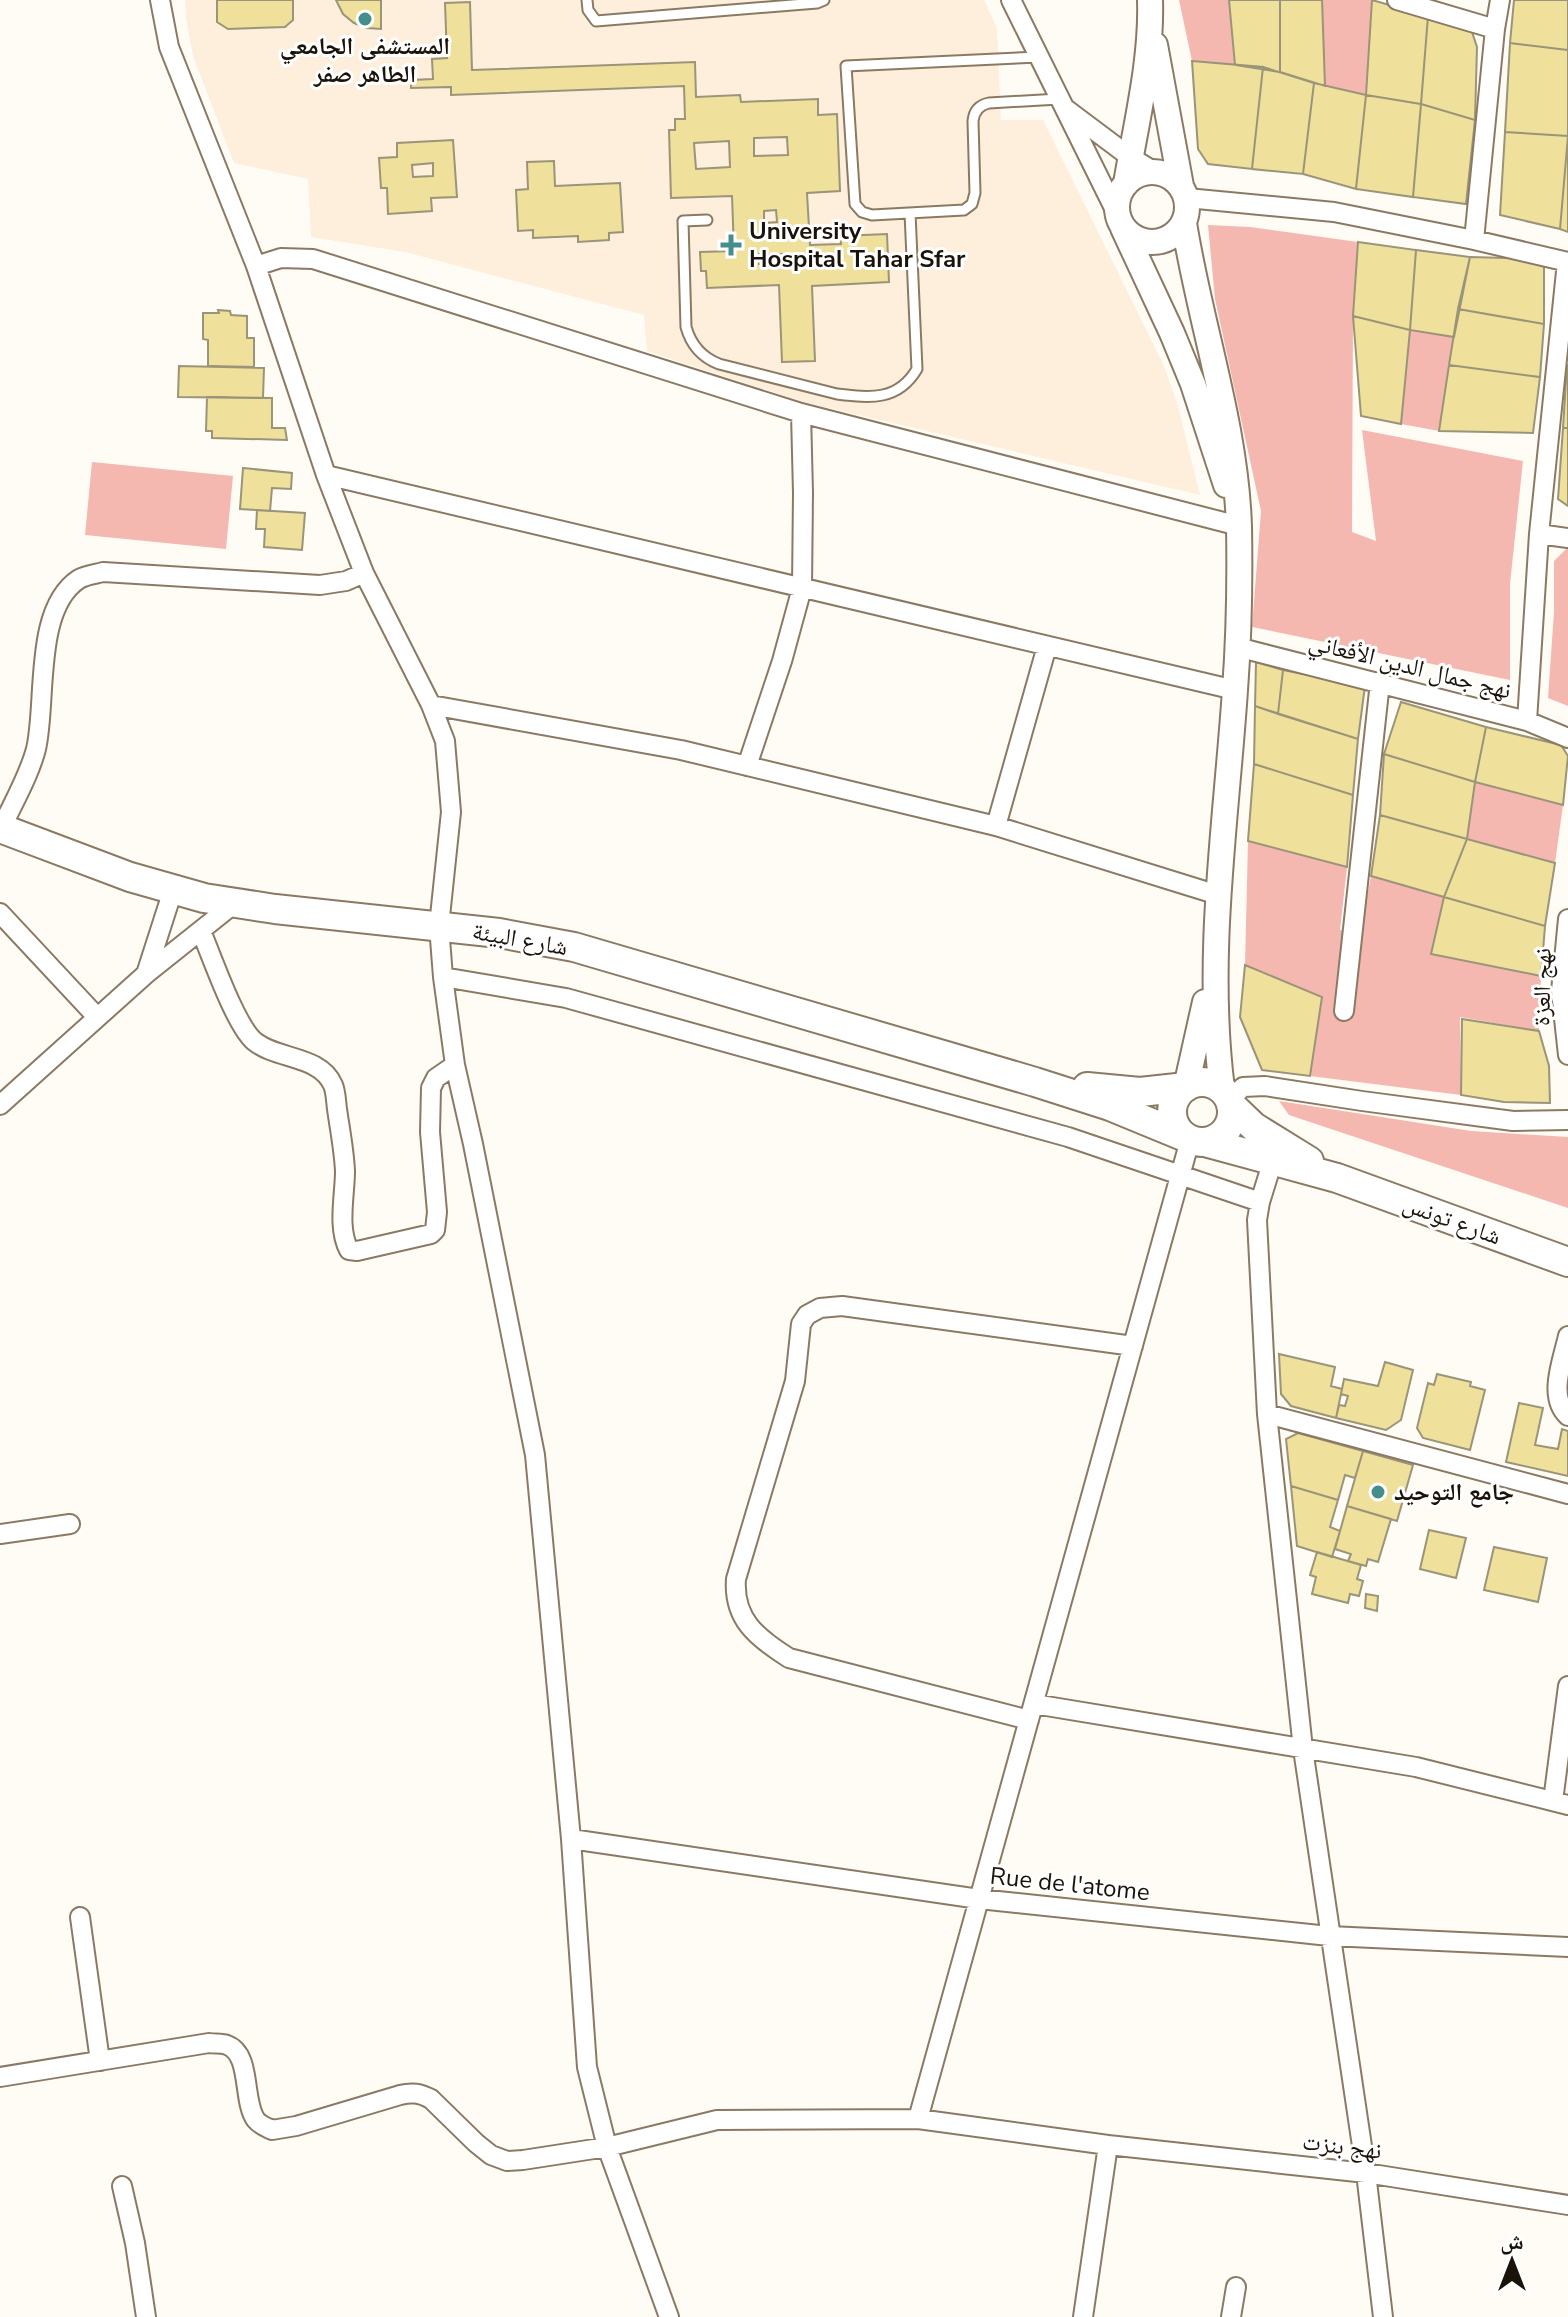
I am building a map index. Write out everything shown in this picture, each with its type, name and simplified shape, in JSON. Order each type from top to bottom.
[{"type":"main road","name":"شارع البيئة","points":[[1,828],[104,868],[173,890],[235,903],[499,933],[574,947],[1035,1082],[1110,1106],[1193,1139]]},
{"type":"main road","name":"شارع البيئة","points":[[1035,1082],[1140,1092],[1186,1087]]},
{"type":"main road","points":[[1204,1082],[1227,1098],[1229,1125],[1223,1133],[1193,1139],[1176,1128],[1172,1110],[1174,1101],[1186,1087],[1204,1082]]},
{"type":"main road","name":"شارع تونس","points":[[1227,1098],[1254,1127],[1337,1178]]},
{"type":"main road","name":"شارع تونس","points":[[1193,1139],[1337,1178],[1568,1262]]},
{"type":"street","points":[[160,0],[169,47],[256,266],[326,475],[364,573],[431,705],[445,741],[451,812],[439,926],[443,977],[455,1065],[535,1455],[571,1839],[587,2067],[607,2147],[669,2317]]},
{"type":"street","points":[[1011,0],[1172,333],[1193,384],[1239,526]]},
{"type":"street","points":[[1397,0],[1495,29]]},
{"type":"street","points":[[1474,240],[1500,0]]},
{"type":"street","points":[[1126,184],[1144,76],[1150,11]]},
{"type":"street","points":[[1150,11],[1187,215],[1177,233],[1167,240],[1143,242],[1132,237],[1120,221],[1117,204],[1120,193],[1134,177],[1155,172]]},
{"type":"street","points":[[1061,103],[1130,157],[1174,179],[1184,192],[1334,212],[1568,262],[1539,534],[1527,721]]},
{"type":"street","points":[[1184,223],[1192,275],[1233,452],[1239,526],[1235,690],[1214,952],[1216,1042],[1227,1098],[1243,1087],[1265,1086],[1513,1121],[1568,1120]]},
{"type":"street","points":[[256,266],[281,258],[313,259],[801,413],[1239,526]]},
{"type":"street","points":[[747,766],[782,661],[802,588],[801,413]]},
{"type":"street","points":[[326,475],[1235,690]]},
{"type":"street","points":[[1539,534],[1568,538]]},
{"type":"street","points":[[1,828],[35,751],[41,675],[51,623],[63,596],[79,579],[103,572],[320,585],[346,581],[364,573]]},
{"type":"street","points":[[996,826],[1047,646]]},
{"type":"street","name":"نهج جمال الدين الأفعاني","points":[[1237,647],[1527,721],[1568,738]]},
{"type":"street","points":[[1344,1011],[1380,682]]},
{"type":"street","points":[[431,705],[681,750],[996,826],[1218,895]]},
{"type":"street","points":[[146,974],[173,890]]},
{"type":"street","points":[[4,1094],[235,903]]},
{"type":"street","points":[[0,913],[97,1017]]},
{"type":"street","name":"نهج العزة","points":[[1568,919],[1561,991],[1568,1055]]},
{"type":"street","points":[[201,931],[241,1026],[254,1041],[270,1051],[296,1058],[323,1071],[334,1086],[345,1168],[343,1231],[349,1250],[357,1251],[431,1234],[435,1230],[437,1212],[430,1132],[431,1088],[436,1078],[455,1065]]},
{"type":"street","points":[[1186,1087],[1214,952]]},
{"type":"street","points":[[443,977],[566,998],[1068,1137],[1260,1202]]},
{"type":"street","points":[[918,2119],[1180,1176],[1193,1139]]},
{"type":"street","points":[[1273,1160],[1257,1220],[1267,1414],[1303,1749],[1366,2173],[1383,2317]]},
{"type":"street","points":[[1133,1346],[842,1306],[820,1308],[807,1315],[801,1324],[795,1381],[736,1579],[735,1596],[753,1632],[789,1658],[1031,1712],[1416,1767],[1561,1803],[1568,1686]]},
{"type":"street","points":[[1568,1336],[1557,1386],[1558,1398],[1564,1414],[1568,1416]]},
{"type":"street","points":[[1267,1414],[1568,1494]]},
{"type":"street","points":[[0,1534],[70,1524]]},
{"type":"street","name":"Rue de l'atome","points":[[571,1839],[979,1899],[1329,1936],[1568,1947]]},
{"type":"street","points":[[80,1917],[100,2061]]},
{"type":"street","name":"نهج بنزت","points":[[0,2077],[209,2043],[226,2045],[241,2057],[255,2119],[272,2130],[410,2093],[421,2094],[431,2099],[491,2155],[507,2161],[607,2147],[717,2120],[918,2119],[1108,2145],[1366,2173],[1568,2205]]},
{"type":"street","points":[[1083,2317],[1108,2145]]},
{"type":"street","points":[[122,2186],[135,2243],[146,2317]]},
{"type":"street","points":[[1231,2317],[1236,2287]]},
{"type":"lane","points":[[587,0],[588,10],[596,21],[824,0]]},
{"type":"lane","points":[[1039,57],[846,66],[855,204],[866,214],[958,211],[972,204],[975,193],[975,111],[989,103],[1061,103]]},
{"type":"lane","points":[[707,220],[683,221],[686,327],[698,351],[719,364],[837,394],[891,395],[917,369],[910,213]]},
{"type":"shaded area","name":"University Hospital Tahar Sfar","points":[[185,0],[984,0],[997,28],[1001,120],[1043,120],[1164,366],[1178,406],[1200,495],[803,402],[647,351],[644,315],[405,252],[311,237],[308,179],[234,163],[193,56]]},
{"type":"shaded area","points":[[1179,0],[1229,0],[1235,65],[1192,61]]},
{"type":"shaded area","points":[[1322,0],[1372,0],[1366,95],[1325,86]]},
{"type":"shaded area","points":[[1208,225],[1250,227],[1358,242],[1353,316],[1352,532],[1376,541],[1362,430],[1523,461],[1510,584],[1510,680],[1252,627],[1261,511],[1215,299]]},
{"type":"shaded area","points":[[1410,330],[1454,337],[1439,431],[1401,424]]},
{"type":"shaded area","points":[[92,462],[233,476],[226,549],[85,535]]},
{"type":"shaded area","points":[[1568,547],[1568,706],[1548,698],[1554,561]]},
{"type":"shaded area","points":[[1475,782],[1563,805],[1555,863],[1467,839]]},
{"type":"shaded area","points":[[1248,841],[1347,867],[1340,930],[1360,935],[1371,876],[1444,897],[1431,954],[1541,976],[1539,1031],[1460,1017],[1461,1095],[1310,1076],[1322,997],[1245,965]]},
{"type":"shaded area","points":[[1279,1101],[1471,1131],[1568,1137],[1568,1208],[1289,1115]]},
{"type":"building","points":[[217,0],[293,0],[293,20],[285,27],[228,29],[217,22]]},
{"type":"building","name":"المستشفى الجامعي الطاهر صفر","points":[[336,0],[381,0],[381,29],[354,23],[343,14]]},
{"type":"building","points":[[1229,0],[1280,0],[1280,72],[1235,65]]},
{"type":"building","points":[[1280,0],[1322,0],[1325,86],[1280,72]]},
{"type":"building","points":[[1372,0],[1428,16],[1421,104],[1366,95]]},
{"type":"building","points":[[1514,0],[1568,0],[1568,50],[1510,43]]},
{"type":"building","points":[[470,2],[472,70],[695,62],[696,97],[740,95],[741,102],[818,99],[818,115],[837,114],[840,191],[807,193],[810,245],[841,244],[840,236],[887,234],[889,282],[812,286],[815,361],[782,362],[779,285],[707,288],[706,271],[701,271],[700,252],[734,251],[732,196],[671,198],[669,130],[675,130],[675,119],[685,119],[684,86],[451,95],[451,87],[411,88],[411,80],[433,79],[432,59],[447,58],[445,3]],"holes":[[[787,137],[788,155],[754,156],[754,138]],[[729,141],[730,167],[696,169],[694,143]],[[776,210],[777,222],[764,223],[764,211]],[[759,254],[786,254],[786,264],[759,264]]]},
{"type":"building","points":[[1428,16],[1471,29],[1477,47],[1475,120],[1421,104]]},
{"type":"building","points":[[1510,43],[1568,50],[1568,136],[1505,132]]},
{"type":"building","points":[[1192,61],[1263,67],[1252,169],[1208,164],[1198,149]]},
{"type":"building","points":[[1263,67],[1314,83],[1303,174],[1252,169]]},
{"type":"building","points":[[1314,83],[1366,95],[1356,189],[1303,174]]},
{"type":"building","points":[[1366,95],[1421,104],[1413,197],[1356,189]]},
{"type":"building","points":[[1421,104],[1475,120],[1466,204],[1413,197]]},
{"type":"building","points":[[1505,132],[1568,136],[1560,229],[1500,215]]},
{"type":"building","points":[[1568,136],[1568,232],[1560,229]]},
{"type":"building","points":[[453,140],[457,197],[431,198],[432,211],[388,214],[387,188],[381,188],[379,158],[397,157],[397,143]],"holes":[[[433,163],[433,176],[413,177],[412,165]]]},
{"type":"building","points":[[554,161],[555,186],[620,183],[623,232],[609,233],[609,240],[578,242],[578,236],[533,238],[533,230],[518,231],[516,190],[528,189],[527,162]]},
{"type":"building","points":[[1358,242],[1416,250],[1410,330],[1353,316]]},
{"type":"building","points":[[1416,250],[1470,257],[1454,337],[1410,330]]},
{"type":"building","points":[[1470,257],[1544,259],[1544,324],[1458,309]]},
{"type":"building","points":[[1458,309],[1544,324],[1540,377],[1449,365]]},
{"type":"building","points":[[218,310],[247,316],[247,338],[254,338],[254,367],[208,366],[208,340],[203,339],[203,313],[219,313]]},
{"type":"building","points":[[1353,316],[1410,330],[1401,424],[1361,416]]},
{"type":"building","points":[[1449,365],[1540,377],[1533,433],[1439,431]]},
{"type":"building","points":[[1567,365],[1568,428],[1563,428]]},
{"type":"building","points":[[179,366],[264,368],[263,398],[178,397]]},
{"type":"building","points":[[207,397],[272,398],[272,428],[285,428],[287,440],[212,438],[212,431],[206,431]]},
{"type":"building","points":[[1563,428],[1568,428],[1568,506],[1558,499]]},
{"type":"building","points":[[243,468],[292,473],[291,489],[272,488],[270,511],[240,509]]},
{"type":"building","points":[[257,510],[305,513],[302,550],[264,547],[265,529],[256,529]]},
{"type":"building","points":[[1256,662],[1283,670],[1278,714],[1255,706]]},
{"type":"building","points":[[1283,670],[1365,686],[1358,739],[1278,714]]},
{"type":"building","points":[[1401,702],[1486,727],[1475,782],[1384,754]]},
{"type":"building","points":[[1255,706],[1358,739],[1353,795],[1254,764]]},
{"type":"building","points":[[1486,727],[1561,745],[1568,756],[1563,805],[1475,782]]},
{"type":"building","points":[[1384,754],[1475,782],[1467,839],[1380,815]]},
{"type":"building","points":[[1254,764],[1353,795],[1347,867],[1248,841]]},
{"type":"building","points":[[1380,815],[1467,839],[1444,897],[1371,876]]},
{"type":"building","points":[[1467,839],[1555,863],[1545,926],[1444,897]]},
{"type":"building","points":[[1444,897],[1545,926],[1541,976],[1431,954]]},
{"type":"building","points":[[1245,965],[1322,997],[1310,1076],[1262,1070],[1240,1017]]},
{"type":"building","points":[[1462,1019],[1539,1031],[1549,1066],[1550,1103],[1504,1102],[1461,1095]]},
{"type":"building","points":[[1279,1354],[1335,1367],[1331,1386],[1342,1389],[1336,1418],[1291,1406],[1281,1394]]},
{"type":"building","points":[[1385,1362],[1413,1370],[1401,1420],[1386,1430],[1336,1418],[1339,1405],[1345,1406],[1348,1396],[1341,1394],[1344,1379],[1378,1386]]},
{"type":"building","points":[[1437,1374],[1471,1382],[1470,1386],[1485,1390],[1470,1450],[1423,1438],[1417,1428],[1428,1383],[1434,1385]]},
{"type":"building","points":[[1519,1403],[1543,1408],[1535,1445],[1558,1449],[1562,1429],[1568,1431],[1568,1476],[1506,1462]]},
{"type":"building","points":[[1298,1433],[1363,1451],[1355,1478],[1345,1475],[1338,1500],[1291,1486],[1286,1439]]},
{"type":"building","name":"جامع التوحيد","points":[[1363,1451],[1413,1465],[1397,1521],[1347,1506]]},
{"type":"building","points":[[1291,1486],[1338,1500],[1330,1527],[1340,1531],[1332,1557],[1297,1546]]},
{"type":"building","points":[[1347,1506],[1391,1519],[1378,1562],[1368,1559],[1366,1566],[1348,1561],[1351,1554],[1335,1549]]},
{"type":"building","points":[[1429,1530],[1466,1538],[1456,1578],[1420,1569]]},
{"type":"building","points":[[1494,1547],[1547,1558],[1538,1602],[1484,1590]]},
{"type":"building","points":[[1317,1552],[1361,1565],[1357,1579],[1363,1581],[1359,1596],[1350,1594],[1348,1603],[1312,1594],[1316,1577],[1310,1575]]},
{"type":"building","points":[[1366,1594],[1378,1596],[1377,1611],[1365,1608]]},
{"type":"place","name":"المستشفى الجامعي الطاهر صفر","points":[[365,19]]},
{"type":"place","name":"University Hospital Tahar Sfar","points":[[731,245]]},
{"type":"place","name":"جامع التوحيد","points":[[1378,1492]]}]
